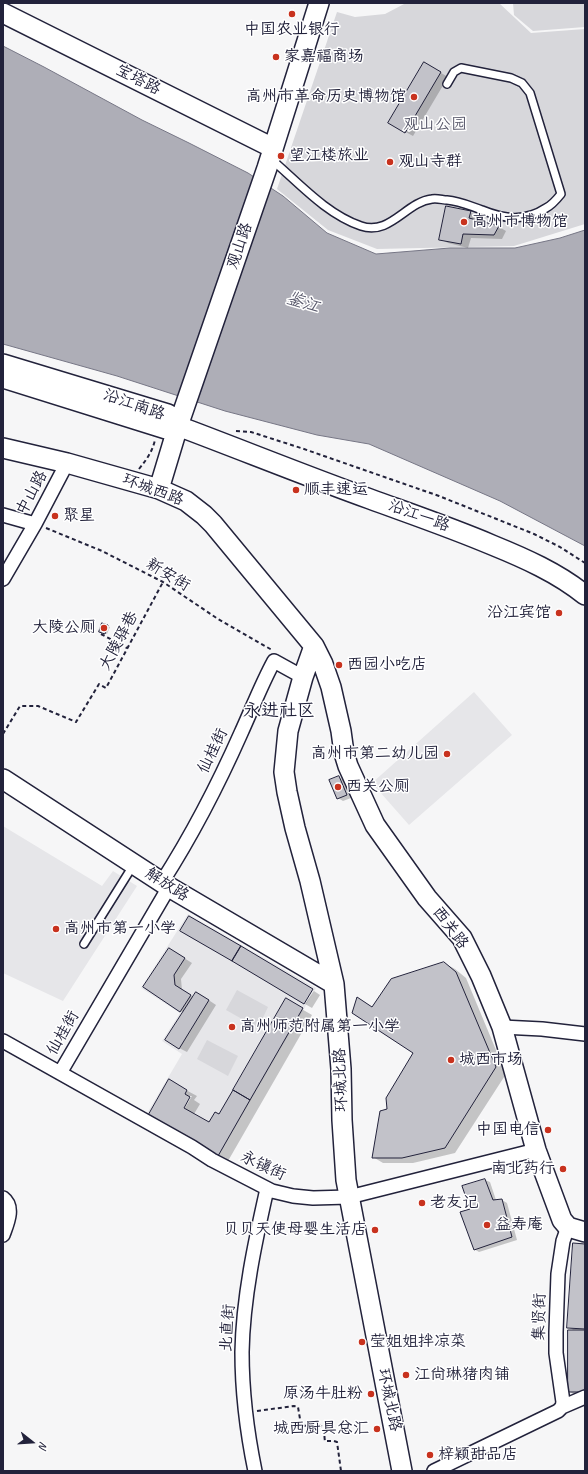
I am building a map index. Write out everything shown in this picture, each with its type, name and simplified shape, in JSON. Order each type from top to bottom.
[{"type":"street","name":"观山路","points":[[158,489],[181,417],[270,158],[319,3]]},
{"type":"street","name":"宝塔路","points":[[3,13],[270,158]]},
{"type":"street","name":"沿江南路","points":[[3,364],[181,417]]},
{"type":"street","name":"沿江南路","points":[[3,378],[166,428],[181,417]]},
{"type":"street","name":"沿江一路","points":[[181,417],[350,492],[452,528],[526,559],[550,572],[585,595]]},
{"type":"street","name":"环城西路","points":[[3,448],[158,489],[186,501],[204,515],[314,646]]},
{"type":"street","name":"中山路","points":[[3,580],[67,464]]},
{"type":"street","points":[[3,515],[35,524]]},
{"type":"street","name":"环城北路","points":[[314,646],[303,677],[288,731],[284,772],[295,828],[310,881],[334,984],[341,1069],[345,1167],[349,1197],[402,1471]]},
{"type":"street","name":"西关路","points":[[314,646],[323,664],[331,687],[348,766],[375,825],[427,898],[462,938],[481,976],[502,1027],[536,1150],[562,1220],[577,1230]]},
{"type":"street","points":[[274,661],[303,677]]},
{"type":"street","name":"仙桂街","points":[[60,1073],[165,884],[241,733],[260,687],[274,661]]},
{"type":"street","name":"解放路","points":[[3,779],[165,884],[334,984]]},
{"type":"street","points":[[502,1027],[542,1029],[585,1034]]},
{"type":"street","name":"永镇街","points":[[3,1041],[192,1147],[212,1160],[267,1189],[278,1193],[298,1197],[349,1197],[536,1150]]},
{"type":"street","name":"北直街","points":[[255,1471],[246,1412],[242,1352],[244,1322],[253,1251],[267,1189]]},
{"type":"street","points":[[3,1198],[8,1204],[9,1213],[3,1235]]},
{"type":"street","name":"集贤街","points":[[562,1407],[563,1402],[556,1352],[558,1274],[563,1241],[577,1230]]},
{"type":"street","points":[[434,1471],[558,1412],[562,1407],[585,1397]]},
{"type":"lane","points":[[270,158],[324,206],[361,226],[373,228],[392,222],[419,203],[432,199],[458,201],[498,216],[514,219],[532,215],[546,208],[562,194],[530,93],[522,83],[512,78],[460,68],[454,72],[447,84]]},
{"type":"lane","points":[[84,944],[134,864]]},
{"type":"path","points":[[234,431],[242,433],[250,432],[301,448],[439,496],[534,534],[560,547],[585,563]]},
{"type":"path","points":[[130,481],[148,459],[153,448],[155,434]]},
{"type":"path","name":"新安街","points":[[35,524],[102,551],[163,582],[218,619],[276,652],[274,661]]},
{"type":"path","name":"大陵驿巷","points":[[3,734],[20,706],[38,706],[76,722],[99,684],[106,688],[163,582]]},
{"type":"path","points":[[100,634],[127,648]]},
{"type":"path","points":[[246,1412],[294,1406],[298,1407],[301,1425],[304,1427],[314,1425],[321,1426],[325,1441],[334,1440],[337,1442],[341,1471]]},
{"type":"shaded area","name":"高州市第二幼儿园","points":[[474,692],[512,735],[409,825],[372,783]]},
{"type":"shaded area","name":"高州市第一小学","points":[[3,826],[102,886],[113,871],[137,886],[63,1001],[3,973]]},
{"type":"shaded area","name":"高州师范附属第一小学","points":[[188,914],[316,988],[218,1157],[146,1115],[182,1054],[162,1041],[180,1013],[141,988]]},
{"type":"green space","name":"观山公园","points":[[406,3],[499,3],[531,33],[585,29],[585,224],[514,246],[377,249],[328,230],[277,189],[337,12],[355,17],[385,14]]},
{"type":"green space","points":[[513,3],[585,3],[585,27],[533,31],[514,15]]},
{"type":"green space","points":[[237,990],[268,1007],[258,1028],[226,1010]]},
{"type":"green space","points":[[207,1040],[238,1056],[228,1076],[197,1059]]},
{"type":"water","name":"鉴江","points":[[3,46],[142,120],[248,173],[283,196],[327,233],[376,254],[450,248],[515,248],[560,238],[585,230],[585,546],[500,501],[369,444],[317,435],[225,411],[117,376],[3,344]]},
{"type":"building","name":"高州市革命历史博物馆","points":[[424,62],[441,72],[405,133],[388,123]]},
{"type":"building","name":"高州市博物馆","points":[[446,206],[471,211],[469,218],[499,226],[494,235],[463,234],[461,244],[439,240]]},
{"type":"building","name":"大陵公厕","points":[[102,623],[108,625],[105,634],[99,632]]},
{"type":"building","name":"西关公厕","points":[[339,776],[347,795],[337,799],[329,780]]},
{"type":"building","points":[[189,916],[241,946],[232,961],[180,931]]},
{"type":"building","points":[[241,946],[313,989],[304,1004],[232,961]]},
{"type":"building","points":[[169,948],[185,958],[174,975],[175,985],[191,995],[180,1012],[143,987]]},
{"type":"building","name":"城西市场","points":[[444,962],[456,972],[496,1067],[445,1148],[402,1158],[372,1158],[380,1111],[387,1109],[386,1098],[413,1053],[352,1013],[357,997],[372,1007],[391,979]]},
{"type":"building","points":[[196,992],[209,1000],[179,1049],[165,1040]]},
{"type":"building","points":[[286,998],[303,1008],[250,1100],[233,1090]]},
{"type":"building","points":[[169,1079],[187,1090],[185,1094],[190,1097],[184,1108],[209,1122],[215,1112],[219,1114],[233,1090],[250,1100],[218,1156],[148,1116]]},
{"type":"building","name":"益寿庵","points":[[485,1179],[493,1200],[502,1199],[512,1237],[474,1250],[460,1212],[470,1209],[462,1186]]},
{"type":"building","points":[[573,1243],[585,1244],[585,1329],[567,1328]]},
{"type":"building","points":[[568,1330],[585,1330],[585,1392],[568,1392]]},
{"type":"place","name":"中国农业银行","points":[[292,14]]},
{"type":"place","name":"家嘉福商场","points":[[276,57]]},
{"type":"place","name":"高州市革命历史博物馆","points":[[414,97]]},
{"type":"place","name":"望江楼旅业","points":[[281,156]]},
{"type":"place","name":"观山寺群","points":[[390,162]]},
{"type":"place","name":"高州市博物馆","points":[[464,222]]},
{"type":"place","name":"顺丰速运","points":[[296,490]]},
{"type":"place","name":"聚星","points":[[55,516]]},
{"type":"place","name":"沿江宾馆","points":[[559,613]]},
{"type":"place","name":"大陵公厕","points":[[104,628]]},
{"type":"place","name":"西园小吃店","points":[[339,665]]},
{"type":"place","name":"高州市第二幼儿园","points":[[447,754]]},
{"type":"place","name":"西关公厕","points":[[338,787]]},
{"type":"place","name":"高州市第一小学","points":[[56,929]]},
{"type":"place","name":"高州师范附属第一小学","points":[[232,1027]]},
{"type":"place","name":"城西市场","points":[[451,1060]]},
{"type":"place","name":"中国电信","points":[[548,1130]]},
{"type":"place","name":"南北药行","points":[[563,1169]]},
{"type":"place","name":"老友记","points":[[422,1203]]},
{"type":"place","name":"益寿庵","points":[[487,1225]]},
{"type":"place","name":"贝贝天使母婴生活店","points":[[375,1230]]},
{"type":"place","name":"莹姐姐拌凉菜","points":[[362,1342]]},
{"type":"place","name":"江尚琳猪肉铺","points":[[406,1375]]},
{"type":"place","name":"原汤牛肚粉","points":[[371,1394]]},
{"type":"place","name":"城西厨具总汇","points":[[377,1429]]},
{"type":"place","name":"梓颖甜品店","points":[[430,1455]]},
{"type":"district","name":"永进社区","points":[[279,711]]}]
